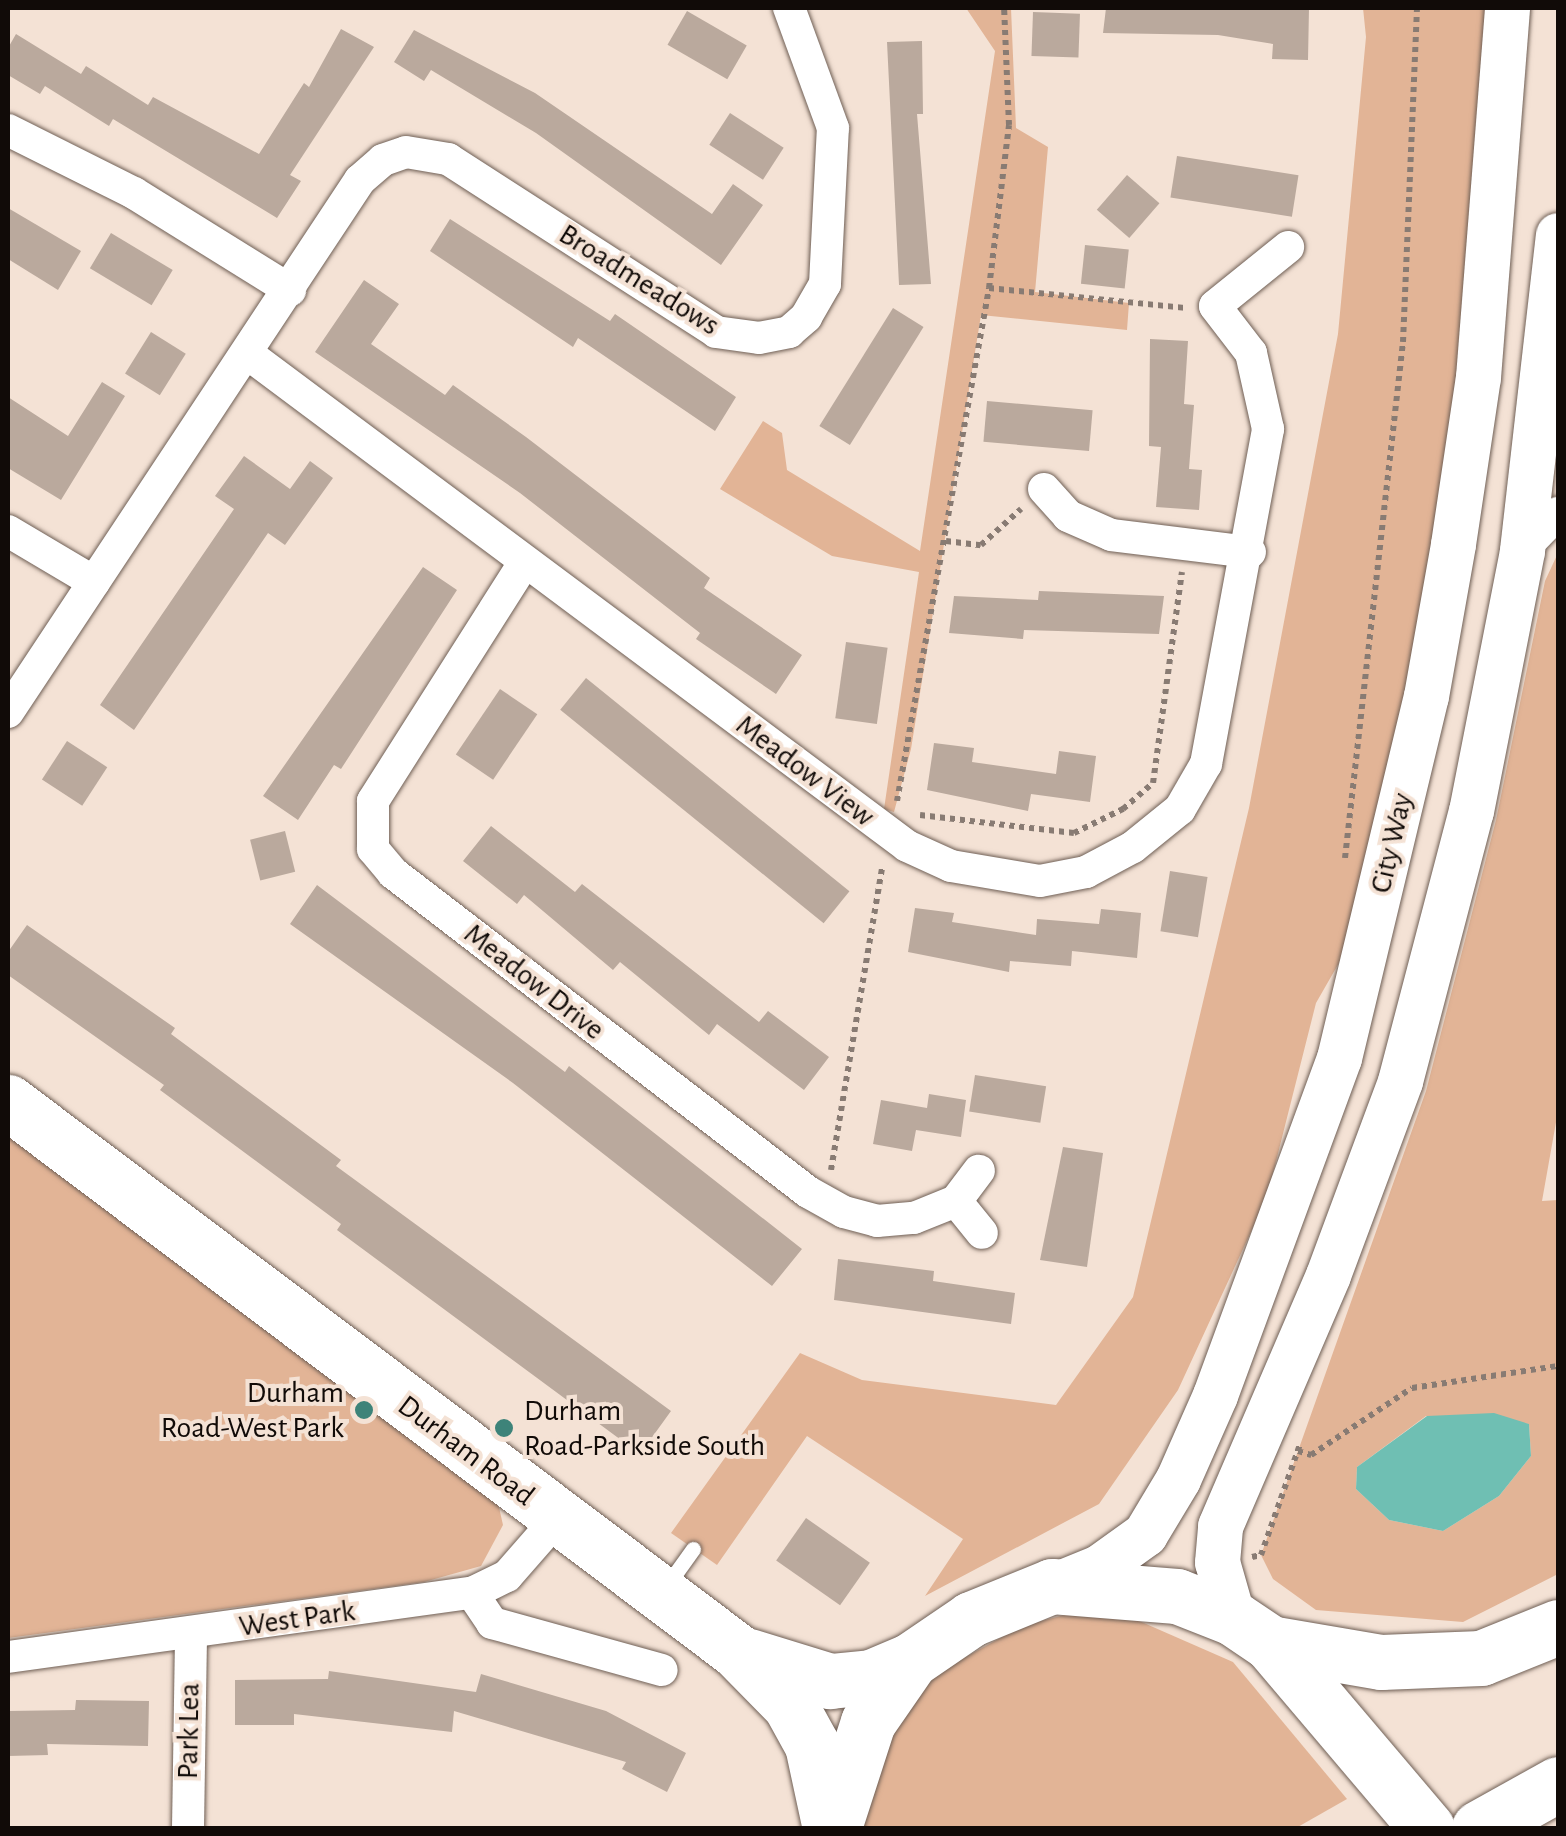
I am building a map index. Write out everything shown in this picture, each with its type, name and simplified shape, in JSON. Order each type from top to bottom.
[{"type":"highway","name":"Durham Road","points":[[8,1102],[556,1520],[737,1652]]},
{"type":"highway","points":[[737,1652],[830,1681],[871,1677],[911,1660],[971,1620],[1052,1586],[1178,1596],[1252,1630],[1381,1662],[1480,1658],[1558,1628]]},
{"type":"highway","points":[[1252,1630],[1334,1717],[1427,1828]]},
{"type":"highway","points":[[737,1652],[790,1705],[812,1746],[832,1828]]},
{"type":"highway","points":[[832,1828],[854,1752],[911,1660]]},
{"type":"highway","points":[[1479,1828],[1558,1784]]},
{"type":"main road","name":"City Way","points":[[1052,1586],[1099,1567],[1145,1534],[1178,1479],[1216,1395],[1339,1058],[1426,696],[1454,544],[1480,358],[1507,8]]},
{"type":"main road","points":[[1252,1630],[1217,1562],[1220,1526],[1328,1274],[1400,1081],[1472,811],[1552,397],[1558,235]]},
{"type":"street","name":"Broadmeadows","points":[[8,712],[360,180],[383,160],[431,152],[716,332],[739,338],[789,332],[818,301],[824,284],[834,166],[825,92],[789,8]]},
{"type":"street","points":[[8,130],[134,194],[290,290]]},
{"type":"street","points":[[1214,306],[1288,247]]},
{"type":"street","name":"Meadow View","points":[[248,354],[524,564],[951,866],[1040,881],[1086,872],[1133,847],[1180,809],[1206,764],[1250,552],[1268,429],[1250,353],[1214,306]]},
{"type":"street","points":[[1044,489],[1068,516],[1111,535],[1250,552]]},
{"type":"street","points":[[1522,550],[1558,513]]},
{"type":"street","points":[[8,532],[94,582]]},
{"type":"street","name":"Meadow Drive","points":[[524,564],[374,801],[372,849],[393,874],[826,1202],[877,1221],[914,1218],[956,1201]]},
{"type":"street","points":[[979,1171],[956,1201],[982,1233]]},
{"type":"street","name":"West Park","points":[[8,1657],[472,1592],[507,1576],[556,1520]]},
{"type":"street","points":[[472,1592],[492,1623],[662,1670]]},
{"type":"street","name":"Park Lea","points":[[188,1828],[191,1633]]},
{"type":"lane","points":[[660,1595],[693,1549]]},
{"type":"path","points":[[826,1202],[891,822],[990,288],[1010,125],[1004,8]]},
{"type":"path","points":[[1344,864],[1404,342],[1417,8]]},
{"type":"path","points":[[990,288],[1183,308],[1214,306]]},
{"type":"path","points":[[946,540],[981,545],[1044,489]]},
{"type":"path","points":[[891,822],[1074,834],[1123,808],[1153,783],[1186,544]]},
{"type":"path","points":[[1298,1451],[1311,1455],[1412,1388],[1558,1366]]},
{"type":"shaded area","points":[[966,8],[1011,8],[1016,128],[1048,147],[1035,292],[1129,303],[1127,330],[981,315],[911,749],[894,812],[884,809],[919,572],[832,556],[720,489],[763,421],[782,433],[787,470],[920,551],[995,51]]},
{"type":"shaded area","points":[[1363,8],[1507,8],[1500,143],[1383,886],[1316,1003],[1267,1197],[1178,1390],[1099,1504],[925,1596],[963,1539],[807,1436],[717,1565],[671,1533],[800,1353],[862,1380],[1056,1405],[1133,1297],[1249,808],[1338,334],[1366,37]]},
{"type":"shaded area","points":[[1558,553],[1558,1111],[1542,1201],[1558,1200],[1558,1574],[1463,1622],[1316,1610],[1273,1579],[1261,1555],[1426,1091],[1496,820],[1545,581]],"holes":[[[1426,1416],[1529,1424],[1531,1456],[1499,1496],[1443,1531],[1389,1520],[1356,1489],[1357,1467]]]},
{"type":"shaded area","points":[[8,1130],[498,1503],[503,1525],[481,1566],[424,1582],[8,1638]]},
{"type":"shaded area","points":[[1072,1613],[1137,1620],[1233,1662],[1347,1799],[1296,1828],[862,1828],[878,1756],[924,1680],[1022,1626]]},
{"type":"water","points":[[1494,1413],[1529,1424],[1531,1456],[1499,1496],[1443,1531],[1389,1520],[1356,1489],[1357,1467],[1427,1416]]},
{"type":"building","points":[[1106,8],[1309,8],[1308,60],[1272,59],[1273,44],[1218,35],[1103,33]]},
{"type":"building","points":[[687,11],[747,46],[727,79],[668,45]]},
{"type":"building","points":[[1033,12],[1080,14],[1078,58],[1031,56]]},
{"type":"building","points":[[341,29],[374,47],[290,175],[301,181],[277,218],[113,119],[109,126],[45,86],[40,94],[8,75],[8,48],[16,34],[81,74],[86,66],[148,105],[153,97],[259,154],[304,83],[309,87]]},
{"type":"building","points":[[414,30],[535,93],[712,214],[733,184],[763,205],[721,265],[536,133],[431,70],[424,81],[394,62]]},
{"type":"building","points":[[922,41],[923,114],[917,114],[931,284],[899,285],[887,42]]},
{"type":"building","points":[[730,113],[784,148],[763,180],[709,145]]},
{"type":"building","points":[[1177,156],[1298,175],[1292,217],[1170,197]]},
{"type":"building","points":[[1127,175],[1159,203],[1129,238],[1097,210]]},
{"type":"building","points":[[8,208],[81,251],[58,290],[8,259]]},
{"type":"building","points":[[450,219],[610,321],[615,314],[736,397],[715,431],[578,338],[573,347],[430,251]]},
{"type":"building","points":[[111,233],[173,270],[152,305],[90,268]]},
{"type":"building","points":[[1085,245],[1129,250],[1125,288],[1081,284]]},
{"type":"building","points":[[364,280],[399,304],[371,344],[445,395],[453,385],[526,437],[710,578],[704,588],[802,655],[776,694],[696,639],[700,633],[520,493],[315,352]]},
{"type":"building","points":[[893,308],[924,327],[850,445],[819,426]]},
{"type":"building","points":[[151,332],[186,354],[160,395],[125,374]]},
{"type":"building","points":[[1150,339],[1188,341],[1184,404],[1194,405],[1189,469],[1202,470],[1199,510],[1156,507],[1161,447],[1149,446]]},
{"type":"building","points":[[102,382],[125,396],[61,500],[8,468],[8,397],[68,436]]},
{"type":"building","points":[[987,401],[1093,410],[1089,451],[983,442]]},
{"type":"building","points":[[244,456],[290,489],[310,461],[333,478],[285,545],[268,533],[134,730],[100,705],[234,509],[215,496]]},
{"type":"building","points":[[423,567],[457,590],[341,769],[334,765],[298,820],[263,796]]},
{"type":"building","points":[[1039,591],[1164,596],[1159,634],[1024,630],[1023,639],[949,633],[954,596],[1038,600]]},
{"type":"building","points":[[846,642],[888,648],[877,724],[835,718]]},
{"type":"building","points":[[586,678],[849,891],[824,923],[560,710]]},
{"type":"building","points":[[500,689],[537,714],[493,780],[456,754]]},
{"type":"building","points":[[67,741],[107,767],[82,806],[42,780]]},
{"type":"building","points":[[934,743],[974,748],[972,762],[1056,774],[1059,751],[1096,756],[1090,802],[1031,794],[1028,811],[927,790]]},
{"type":"building","points":[[491,826],[575,892],[582,884],[759,1022],[768,1011],[829,1057],[804,1090],[717,1024],[709,1035],[620,962],[613,970],[524,895],[517,904],[463,861]]},
{"type":"building","points":[[285,831],[295,872],[260,880],[250,840]]},
{"type":"building","points":[[1170,871],[1208,877],[1198,937],[1160,931]]},
{"type":"building","points":[[317,885],[565,1072],[569,1066],[802,1249],[772,1286],[513,1083],[290,924]]},
{"type":"building","points":[[915,908],[954,913],[952,922],[1036,935],[1037,919],[1099,924],[1101,909],[1141,913],[1137,958],[1072,951],[1071,966],[1010,961],[1009,972],[908,952]]},
{"type":"building","points":[[27,925],[175,1028],[171,1034],[341,1160],[336,1166],[671,1411],[640,1454],[337,1230],[341,1224],[160,1090],[164,1085],[8,975],[8,952]]},
{"type":"building","points":[[975,1075],[1046,1086],[1040,1123],[969,1112]]},
{"type":"building","points":[[929,1094],[966,1100],[961,1137],[916,1130],[912,1151],[873,1144],[881,1100],[927,1108]]},
{"type":"building","points":[[1063,1147],[1103,1153],[1087,1267],[1040,1260]]},
{"type":"building","points":[[838,1259],[934,1271],[933,1281],[1015,1293],[1011,1324],[834,1300]]},
{"type":"building","points":[[806,1518],[870,1563],[840,1605],[776,1561]]},
{"type":"building","points":[[329,1671],[476,1692],[481,1674],[606,1711],[686,1753],[667,1792],[622,1769],[626,1762],[454,1711],[452,1732],[294,1714],[294,1725],[235,1725],[235,1680],[328,1679]]},
{"type":"building","points":[[76,1700],[149,1701],[148,1746],[47,1744],[48,1755],[8,1756],[8,1711],[75,1710]]},
{"type":"place","name":"Durham Road-West Park","points":[[364,1410]]},
{"type":"place","name":"Durham Road-Parkside South","points":[[504,1428]]}]
